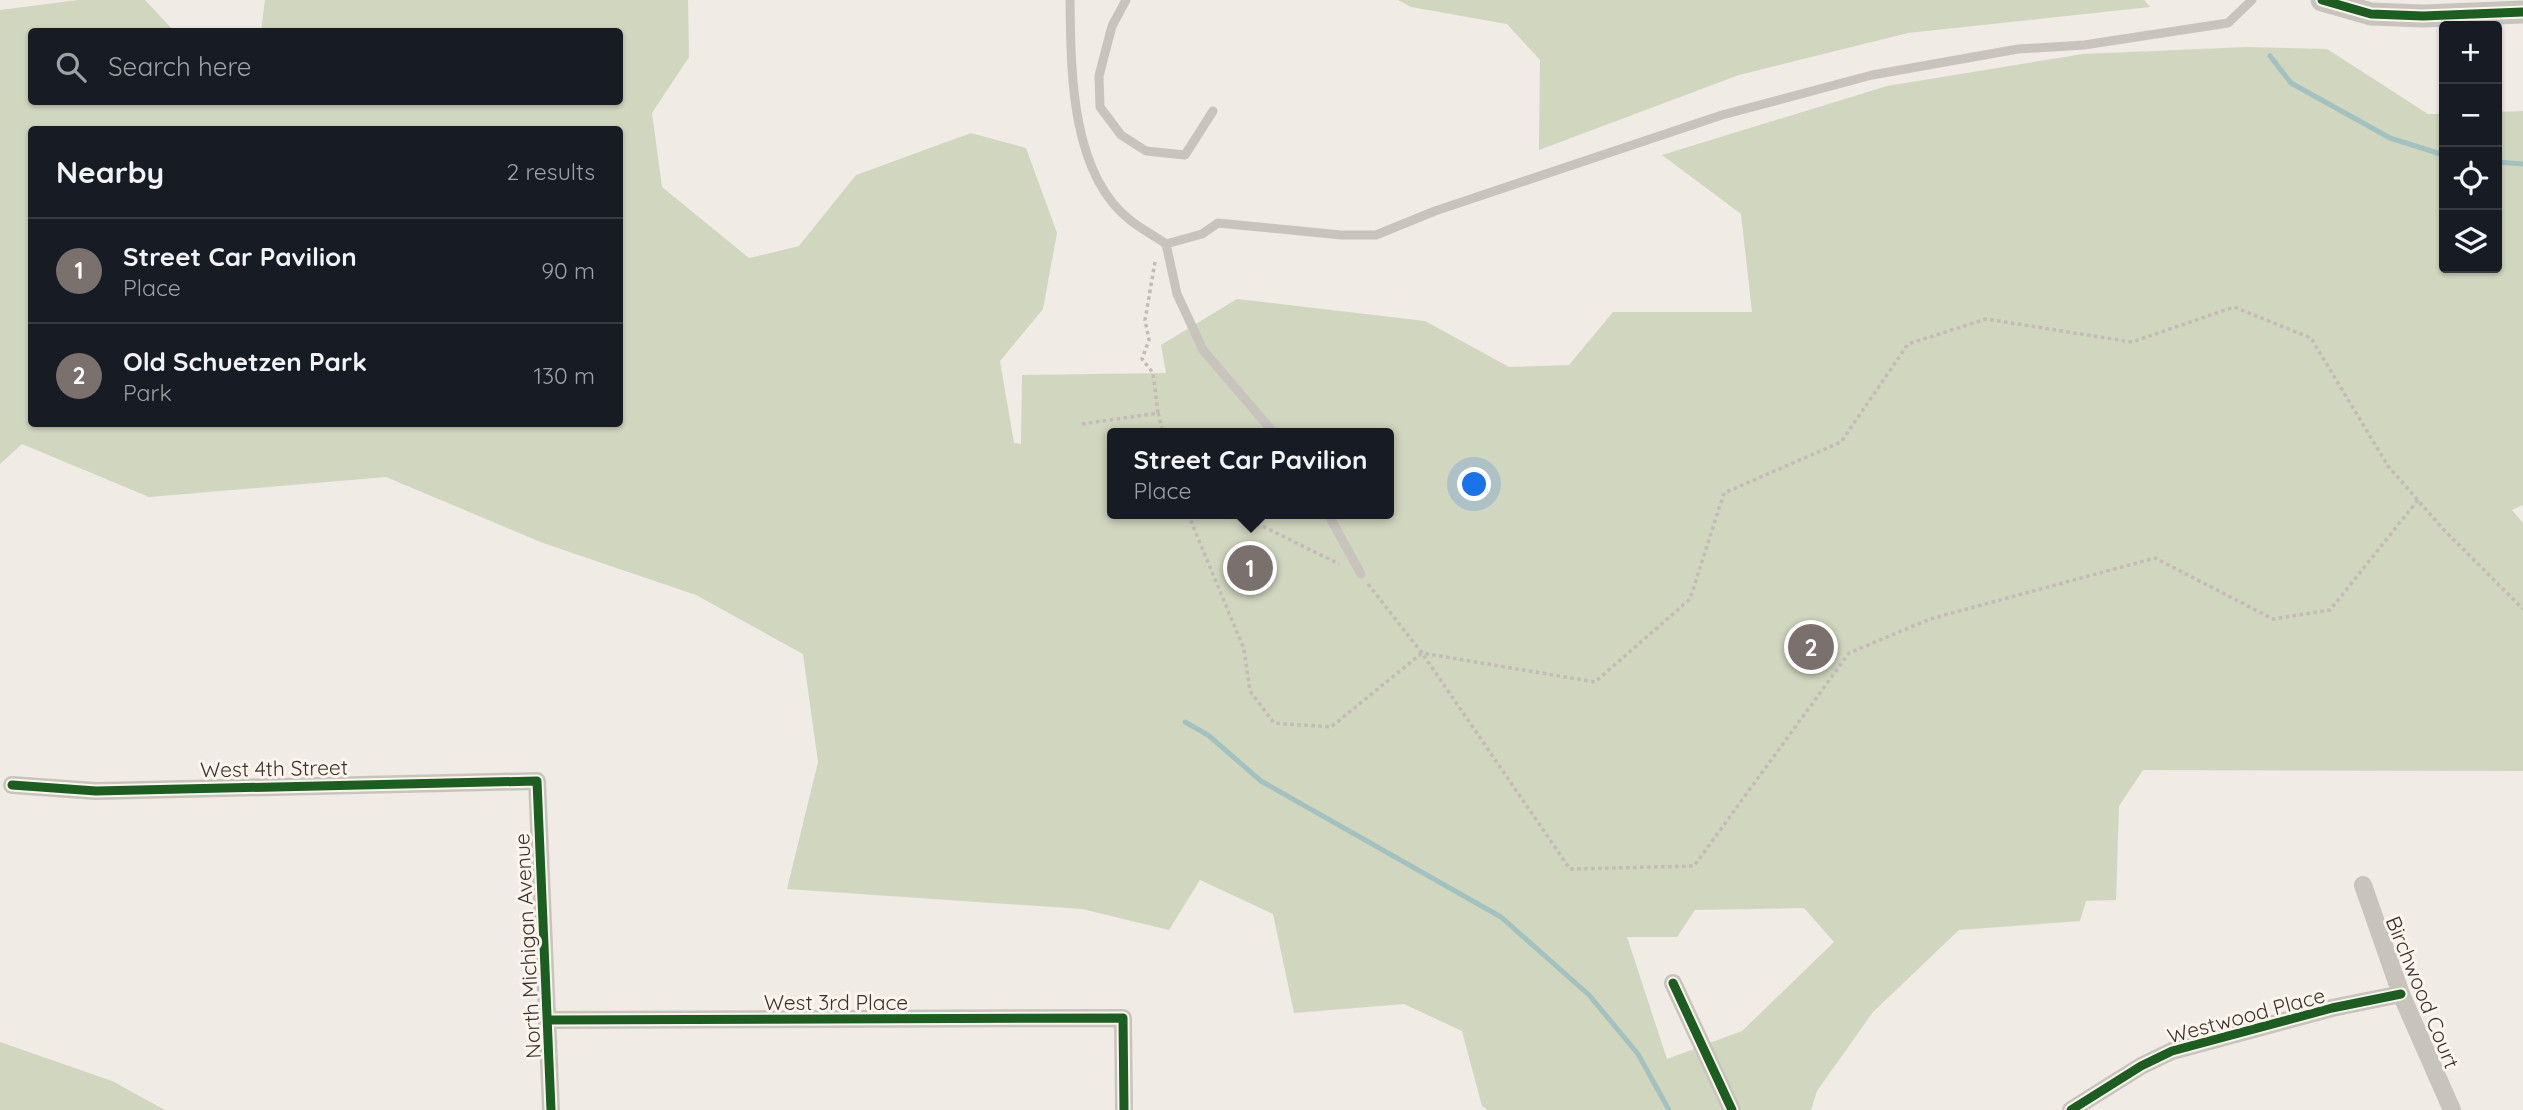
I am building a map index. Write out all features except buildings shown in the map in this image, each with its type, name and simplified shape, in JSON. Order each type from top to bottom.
[{"type":"street","points":[[2322,0],[2371,14],[2423,16],[2523,12]]},
{"type":"street","name":"West 4th Street","points":[[12,785],[96,790],[537,781]]},
{"type":"street","name":"North Michigan Avenue","points":[[537,781],[551,1110]]},
{"type":"street","name":"Birchwood Court","points":[[2363,885],[2402,994],[2452,1110]]},
{"type":"street","points":[[1673,983],[1732,1110]]},
{"type":"street","name":"Westwood Place","points":[[2071,1110],[2141,1066],[2172,1051],[2332,1008],[2402,994]]},
{"type":"street","name":"West 3rd Place","points":[[549,1020],[1123,1018],[1124,1110]]},
{"type":"lane","points":[[1070,0],[1071,65],[1080,130],[1101,184],[1128,219],[1163,241],[1202,234],[1218,223],[1341,235],[1376,235],[1434,211],[1722,115],[1859,78],[2018,49],[2084,45],[2228,23],[2252,0]]},
{"type":"lane","points":[[1126,0],[1112,26],[1099,76],[1100,107],[1121,135],[1146,151],[1185,155],[1213,111]]},
{"type":"lane","points":[[1163,241],[1177,294],[1203,350],[1270,428]]},
{"type":"lane","points":[[1331,519],[1361,574]]},
{"type":"path","points":[[1162,428],[1153,373],[1142,359],[1149,340],[1145,320],[1163,241]]},
{"type":"path","points":[[1190,519],[1244,649],[1251,691],[1274,723],[1331,727],[1422,653],[1595,682],[1690,599],[1724,494],[1841,442],[1908,344],[1986,319],[2132,342],[2234,307],[2311,338],[2388,466],[2523,609]]},
{"type":"path","points":[[1082,424],[1158,413]]},
{"type":"path","points":[[1248,519],[1361,574],[1422,653],[1570,869],[1694,866],[1849,653],[1930,619],[2154,558],[2273,619],[2330,610],[2418,500]]},
{"type":"green space","points":[[78,0],[145,0],[171,28],[28,28],[28,105],[623,105],[623,28],[261,28],[265,0],[688,0],[689,57],[652,113],[662,187],[749,258],[799,246],[856,175],[971,133],[1026,148],[1057,233],[1043,309],[1000,361],[1014,443],[1021,444],[1022,375],[1166,373],[1161,345],[1237,299],[1425,321],[1509,367],[1569,365],[1613,312],[1752,312],[1741,214],[1662,155],[1887,86],[2083,54],[2247,47],[2327,49],[2428,114],[2439,114],[2439,273],[2502,273],[2502,112],[2523,111],[2523,505],[2512,510],[2523,523],[2523,771],[2143,770],[2119,806],[2116,900],[2086,901],[2080,921],[1959,930],[1873,1012],[1817,1091],[1811,1110],[1488,1110],[1482,1106],[1462,1031],[1404,1004],[1294,1013],[1273,914],[1200,880],[1169,930],[1082,909],[787,889],[818,762],[803,654],[696,595],[543,543],[386,477],[149,497],[22,444],[0,464],[0,10]],"holes":[[[1804,908],[1834,942],[1742,1031],[1667,1059],[1627,937],[1677,937],[1695,910]]]},
{"type":"green space","points":[[1398,0],[2144,0],[2150,7],[1908,33],[1739,75],[1539,150],[1540,60],[1507,24],[1411,7]]},
{"type":"green space","points":[[0,1042],[112,1081],[165,1110],[0,1110]]},
{"type":"waterway","points":[[2270,56],[2291,83],[2390,138],[2439,153]]},
{"type":"waterway","points":[[2502,162],[2523,164]]},
{"type":"waterway","points":[[1185,722],[1208,735],[1261,781],[1501,917],[1589,995],[1638,1054],[1669,1110]]},
{"type":"cycle path","points":[[2322,0],[2371,14],[2423,16],[2523,12]]},
{"type":"cycle path","points":[[12,785],[96,791],[537,781],[551,1110]]},
{"type":"cycle path","points":[[1673,983],[1732,1110]]},
{"type":"cycle path","points":[[2071,1110],[2141,1066],[2172,1051],[2332,1008],[2401,994]]},
{"type":"cycle path","points":[[549,1020],[1123,1018],[1124,1110]]},
{"type":"place","name":"Street Car Pavilion","points":[[1250,568]]},
{"type":"place","name":"Old Schuetzen Park","points":[[1811,647]]}]
